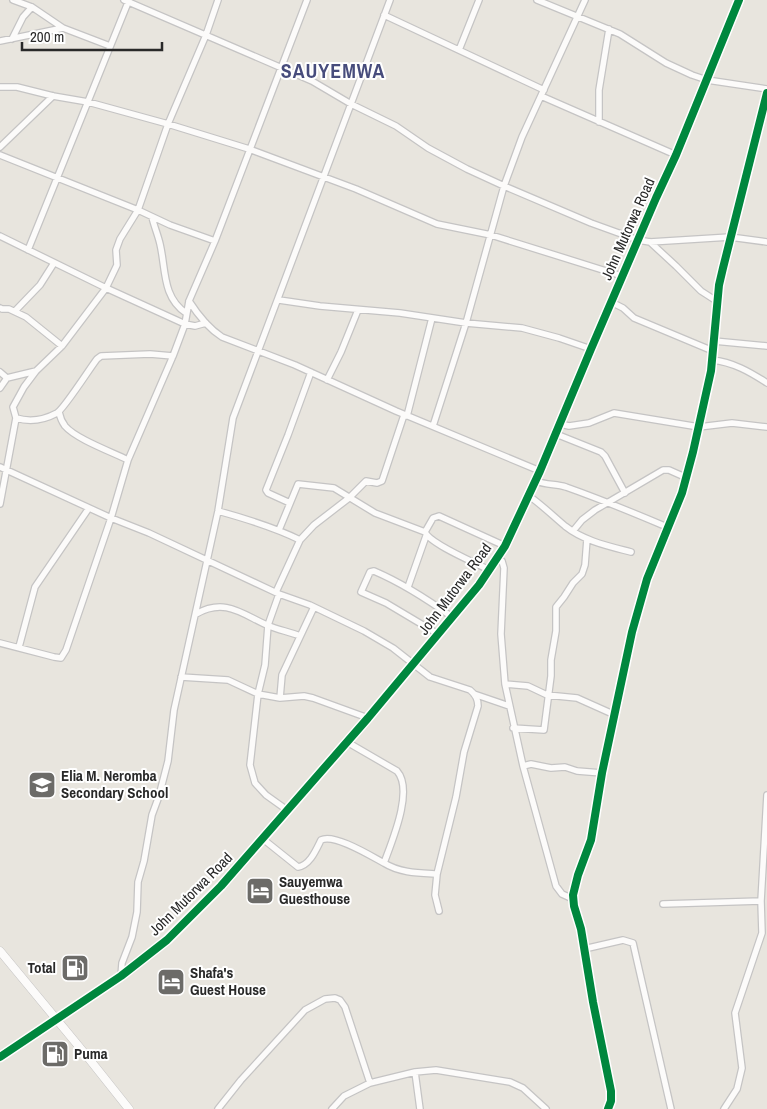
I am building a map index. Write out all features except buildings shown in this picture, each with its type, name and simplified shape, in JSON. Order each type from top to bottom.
[{"type":"street","points":[[13,0],[32,7],[63,28],[110,46]]},
{"type":"street","points":[[0,504],[16,418],[13,407],[36,371],[62,346],[106,288],[116,265],[116,250],[120,238],[138,210],[168,124],[206,34],[218,0]]},
{"type":"street","points":[[0,643],[61,658],[66,650],[111,518],[128,460],[185,324],[189,301],[215,241],[307,0]]},
{"type":"street","points":[[121,976],[122,963],[132,937],[138,882],[144,861],[152,815],[168,761],[174,710],[218,511],[230,430],[257,351],[278,300],[390,0]]},
{"type":"street","points":[[458,50],[479,0]]},
{"type":"street","points":[[537,0],[620,34],[677,69],[707,80],[767,89]]},
{"type":"street","points":[[433,426],[466,323],[504,186],[522,137],[585,0]]},
{"type":"street","name":"John Mutorwa Road","points":[[0,1057],[121,976],[167,940],[221,886],[348,742],[414,664],[489,570],[505,546],[536,481],[622,276],[676,155],[739,0]]},
{"type":"street","points":[[28,250],[127,1],[312,81],[351,104],[396,126],[428,148],[467,169],[591,223],[638,240],[650,242],[730,237],[767,242]]},
{"type":"street","points":[[12,38],[23,17],[32,7]]},
{"type":"street","points":[[384,15],[458,50],[599,122],[676,155]]},
{"type":"street","points":[[0,41],[63,28]]},
{"type":"street","points":[[599,122],[599,90],[609,29]]},
{"type":"street","points":[[0,87],[17,87],[88,102],[168,124],[249,149],[437,224],[491,235],[622,276]]},
{"type":"street","points":[[608,1109],[611,1101],[611,1090],[593,1002],[581,929],[573,900],[578,875],[591,840],[602,773],[632,632],[648,579],[687,478],[706,396],[721,276],[767,93]]},
{"type":"street","points":[[0,147],[53,96]]},
{"type":"street","points":[[0,155],[215,241]]},
{"type":"street","points":[[152,217],[160,245],[166,282],[172,300],[177,307],[186,313]]},
{"type":"street","points":[[0,236],[54,264],[185,324],[195,326],[206,323]]},
{"type":"street","points":[[650,242],[701,291],[718,302]]},
{"type":"street","points":[[15,312],[40,285],[54,264]]},
{"type":"street","points":[[278,300],[522,328],[591,349]]},
{"type":"street","points":[[189,301],[198,315],[212,330],[222,337],[311,372],[406,415],[540,471]]},
{"type":"street","points":[[611,302],[623,308],[634,318],[713,351]]},
{"type":"street","points":[[0,308],[15,312],[34,322],[62,346]]},
{"type":"street","points":[[326,380],[341,352],[358,310]]},
{"type":"street","points":[[287,810],[266,795],[255,783],[250,765],[258,694],[265,665],[268,625],[278,593],[300,540],[314,525],[349,498],[366,481],[377,483],[382,481],[406,415],[432,318]]},
{"type":"street","points":[[714,342],[767,346]]},
{"type":"street","points":[[16,418],[36,420],[59,412],[101,356],[150,354],[172,356]]},
{"type":"street","points":[[712,360],[733,364],[767,383]]},
{"type":"street","points":[[0,388],[7,378],[36,371]]},
{"type":"street","points":[[0,372],[7,378]]},
{"type":"street","points":[[290,503],[268,493],[266,490],[311,372]]},
{"type":"street","points":[[59,412],[61,420],[74,433],[128,460]]},
{"type":"street","points":[[560,424],[569,426],[589,423],[614,413],[699,427],[732,423],[767,427]]},
{"type":"street","points":[[556,434],[600,452],[608,462],[625,493]]},
{"type":"street","points":[[0,467],[206,561],[314,607],[364,631],[392,648],[430,677],[470,690],[474,694],[478,700],[478,706],[464,752],[456,797],[438,874],[435,895],[440,911]]},
{"type":"street","points":[[573,531],[587,515],[663,470],[669,470],[687,478]]},
{"type":"street","points":[[536,481],[543,484],[557,484],[608,502],[667,527]]},
{"type":"street","points":[[279,530],[296,486],[300,483],[334,488],[375,513],[426,534],[440,545],[489,570]]},
{"type":"street","points":[[529,496],[573,531],[587,539],[631,552]]},
{"type":"street","points":[[19,647],[35,587],[89,508]]},
{"type":"street","points":[[218,511],[249,519],[300,540]]},
{"type":"street","points":[[408,587],[432,518],[439,516],[505,546]]},
{"type":"street","points":[[513,728],[544,730],[556,631],[556,607],[582,574],[585,565],[587,539]]},
{"type":"street","points":[[497,558],[503,564],[505,574],[501,634],[505,684],[513,728],[556,886],[562,894],[573,900]]},
{"type":"street","points":[[438,634],[386,603],[361,592],[368,574],[371,571],[408,587],[430,600],[452,617]]},
{"type":"street","points":[[196,614],[205,610],[226,607],[300,636]]},
{"type":"street","points":[[280,698],[282,676],[314,607]]},
{"type":"street","points":[[181,677],[228,680],[258,694],[280,698],[304,696],[368,718]]},
{"type":"street","points":[[505,684],[528,686],[547,695],[577,698],[615,715]]},
{"type":"street","points":[[474,694],[510,706]]},
{"type":"street","points":[[348,742],[397,771],[404,782],[402,807],[396,831],[384,863]]},
{"type":"street","points":[[523,766],[531,764],[544,768],[565,767],[577,771],[602,773]]},
{"type":"street","points":[[724,1109],[737,1089],[742,1068],[735,1013],[759,944],[762,923],[761,902],[767,795]]},
{"type":"street","points":[[262,839],[298,867],[304,866],[309,861],[321,840],[327,838],[345,844],[391,867],[414,873],[438,874]]},
{"type":"street","points":[[663,904],[761,902]]},
{"type":"street","points":[[584,949],[623,940],[633,943],[671,1109]]},
{"type":"street","points":[[0,951],[129,1109]]},
{"type":"street","points":[[218,1109],[240,1080],[296,1019],[313,1005],[330,998],[340,1000],[345,1008],[370,1083]]},
{"type":"street","points":[[332,1109],[344,1096],[370,1083],[415,1072],[436,1070],[510,1082],[523,1088],[546,1109]]},
{"type":"street","points":[[415,1072],[420,1109]]},
{"type":"cycle path","points":[[0,1057],[121,976],[167,940],[221,886],[368,718],[479,585],[505,546],[540,471],[676,155],[739,0]]},
{"type":"cycle path","points":[[608,1109],[611,1101],[611,1091],[573,895],[591,840],[602,773],[632,632],[647,579],[682,493],[693,452],[711,371],[719,285],[767,93]]},
{"type":"place","name":"Elia M. Neromba Secondary School","points":[[42,785]]},
{"type":"place","name":"Sauyemwa Guesthouse","points":[[260,891]]},
{"type":"place","name":"Total","points":[[75,968]]},
{"type":"place","name":"Shafa's Guest House","points":[[171,982]]},
{"type":"place","name":"Puma","points":[[55,1054]]},
{"type":"district","name":"SAUYEMWA","points":[[333,71]]}]
